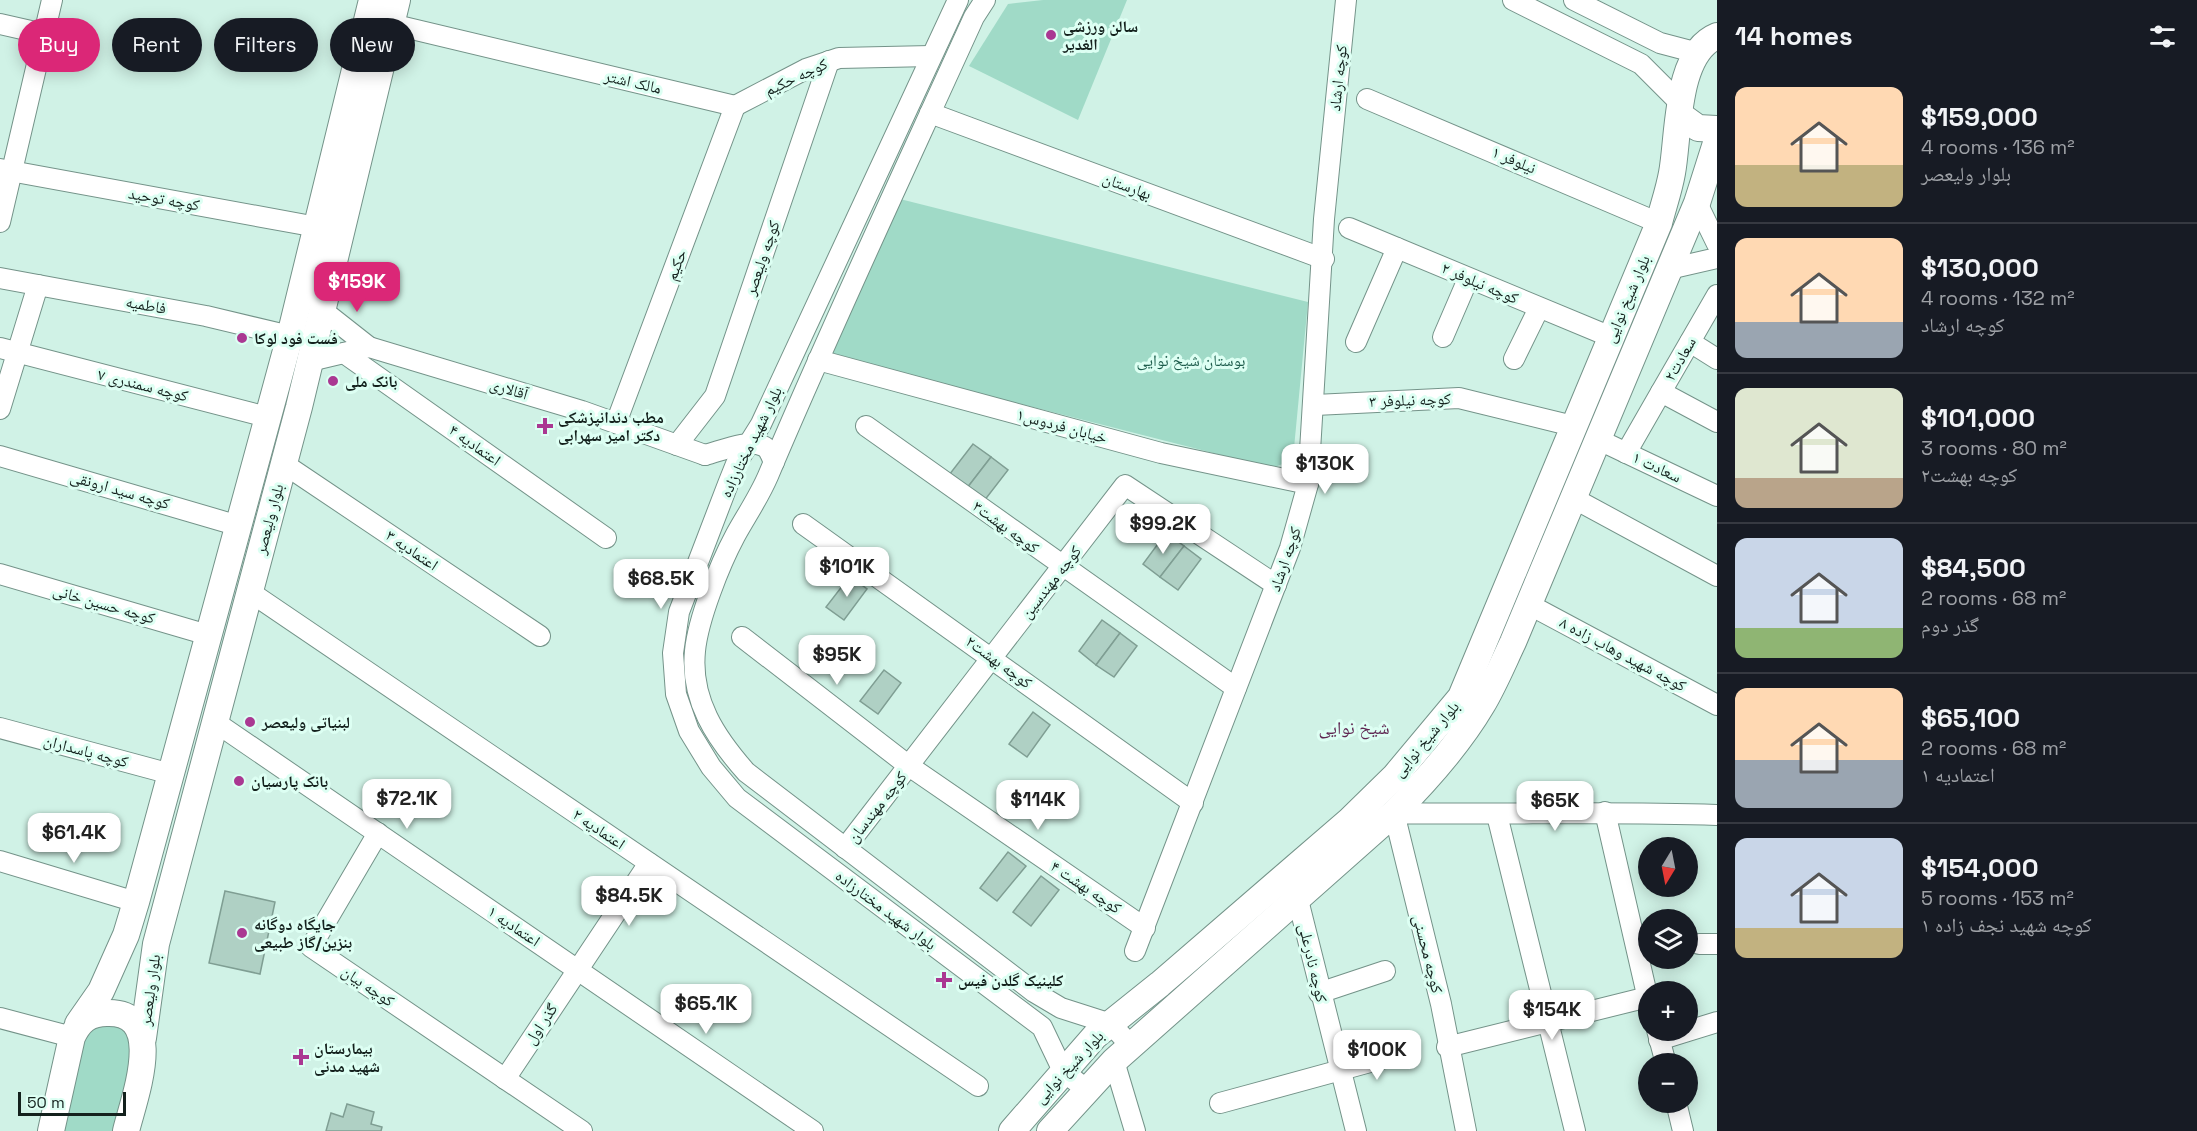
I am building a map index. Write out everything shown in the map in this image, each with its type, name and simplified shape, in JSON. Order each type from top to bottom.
[{"type":"main road","name":"بلوار ولیعصر","points":[[126,1131],[142,1059],[146,1002],[156,945],[284,464],[322,310],[344,158],[372,0]]},
{"type":"main road","name":"بلوار ولیعصر","points":[[75,1031],[101,991],[126,935],[239,526],[317,227],[344,158],[394,12]]},
{"type":"main road","name":"بلوار شیخ نوایی","points":[[1012,1131],[1095,1036],[1112,1024],[1350,820],[1395,776],[1461,697],[1659,223],[1672,173],[1679,109],[1712,40]]},
{"type":"main road","points":[[1679,109],[1698,128],[1717,129]]},
{"type":"main road","name":"بلوار شیخ نوایی","points":[[1050,1131],[1086,1089],[1122,1054],[1394,813],[1419,788],[1453,747],[1482,705],[1528,604],[1697,203],[1717,140]]},
{"type":"main road","points":[[101,991],[113,1001],[129,1007],[146,1002]]},
{"type":"main road","points":[[51,1131],[75,1031],[88,1016],[119,1014],[132,1021],[143,1038]]},
{"type":"street","points":[[48,18],[52,0]]},
{"type":"street","name":"بلوار شهید مختارزاده","points":[[958,0],[761,424],[728,484],[679,612],[673,653],[676,694],[689,731],[711,767],[737,798],[1042,1027],[1063,1071],[1086,1089]]},
{"type":"street","name":"بلوار شهید مختارزاده","points":[[985,0],[974,16],[774,462],[734,538],[702,618],[695,652],[704,714],[722,745],[746,772],[1034,992],[1061,1008],[1112,1024]]},
{"type":"street","name":"کوچه ارشاد","points":[[1135,951],[1290,548],[1308,484],[1324,259],[1324,219],[1346,0]]},
{"type":"street","points":[[1513,0],[1641,64],[1648,66],[1661,58],[1660,43]]},
{"type":"street","points":[[1584,2],[1660,43],[1712,40]]},
{"type":"street","name":"مالک اشتر","points":[[394,12],[735,106]]},
{"type":"street","points":[[0,24],[18,28]]},
{"type":"street","name":"کوچه حکیم","points":[[735,106],[806,69],[839,58],[931,56]]},
{"type":"street","name":"کوچه ولیعصر","points":[[677,445],[715,396],[829,61]]},
{"type":"street","points":[[1641,64],[1679,109]]},
{"type":"street","points":[[0,222],[6,170],[33,72]]},
{"type":"street","name":"۱ نیلوفر","points":[[1367,99],[1659,223]]},
{"type":"street","name":"حکیم","points":[[616,423],[735,106]]},
{"type":"street","name":"بهارستان","points":[[930,113],[1324,259]]},
{"type":"street","name":"کوچه توحید","points":[[6,170],[317,227]]},
{"type":"street","points":[[1697,203],[1713,240],[1717,244]]},
{"type":"street","name":"کوچه نیلوفر ۲","points":[[1349,228],[1611,337]]},
{"type":"street","points":[[1356,342],[1397,248]]},
{"type":"street","points":[[1669,269],[1717,258]]},
{"type":"street","name":"فاطمیه","points":[[0,278],[206,316],[290,336]]},
{"type":"street","points":[[1443,337],[1468,279]]},
{"type":"street","points":[[0,409],[9,350],[38,285]]},
{"type":"street","name":"سعادت۲","points":[[1626,453],[1717,295]]},
{"type":"street","points":[[1514,359],[1539,308]]},
{"type":"street","points":[[322,310],[369,346]]},
{"type":"street","points":[[1690,342],[1717,359]]},
{"type":"street","points":[[310,361],[369,346]]},
{"type":"street","name":"آقالاری","points":[[369,346],[616,423],[705,455]]},
{"type":"street","name":"کوچه سمندری ۷","points":[[9,350],[267,417]]},
{"type":"street","name":"اعتمادیه ۴","points":[[344,353],[606,538]]},
{"type":"street","name":"خیابان فردوس۱","points":[[818,360],[1161,453],[1308,484]]},
{"type":"street","points":[[1661,392],[1717,422]]},
{"type":"street","name":"کوچه نیلوفر ۳","points":[[1315,405],[1459,398],[1573,426]]},
{"type":"street","name":"کوچه بهشت۳","points":[[866,426],[1062,567],[1236,688]]},
{"type":"street","name":"سعادت ۱","points":[[1597,439],[1717,496]]},
{"type":"street","points":[[758,495],[742,499],[705,455],[748,445],[764,446],[774,462]]},
{"type":"street","name":"کوچه سید ارونقی","points":[[0,456],[239,526]]},
{"type":"street","name":"اعتمادیه ۳","points":[[284,464],[540,636]]},
{"type":"street","name":"کوچه مهندسین","points":[[909,766],[1125,485],[1276,585]]},
{"type":"street","points":[[1573,498],[1717,576]]},
{"type":"street","name":"کوچه بهشت۲","points":[[803,524],[993,657],[1193,803]]},
{"type":"street","name":"کوچه حسین خانی","points":[[0,574],[208,635]]},
{"type":"street","name":"اعتمادیه ۲","points":[[250,592],[978,1086]]},
{"type":"street","name":"کوچه شهید وهاب زاده ۸","points":[[1528,604],[1717,705]]},
{"type":"street","name":"کوچه بهشت ۴","points":[[742,637],[909,766],[1145,928]]},
{"type":"street","name":"اعتمادیه ۱","points":[[215,722],[813,1131]]},
{"type":"street","name":"کوچه پاسداران","points":[[0,728],[171,774]]},
{"type":"street","name":"کوچه مهندسان","points":[[845,848],[909,766]]},
{"type":"street","points":[[1394,813],[1497,815],[1605,812],[1717,815]]},
{"type":"street","points":[[1605,812],[1644,981]]},
{"type":"street","name":"کوچه محسنی","points":[[1394,813],[1441,1004],[1447,1047],[1466,1131]]},
{"type":"street","points":[[1497,815],[1575,1131]]},
{"type":"street","name":"کوچه بیان","points":[[378,833],[311,947],[505,1079]]},
{"type":"street","points":[[0,861],[136,902]]},
{"type":"street","name":"گذر اول","points":[[505,1079],[648,863]]},
{"type":"street","name":"کوچه نادرعلی","points":[[1298,900],[1356,1131]]},
{"type":"street","points":[[1320,993],[1385,971]]},
{"type":"street","points":[[1447,1047],[1638,1000]]},
{"type":"street","points":[[0,1018],[75,1031]]},
{"type":"street","points":[[1698,1026],[1717,1022]]},
{"type":"street","points":[[1112,1024],[1122,1054],[1135,1131]]},
{"type":"street","points":[[1220,1103],[1403,1053]]},
{"type":"street","points":[[505,1079],[582,1131]]},
{"type":"street","points":[[1679,1113],[1683,1131]]},
{"type":"green space","name":"سالن ورزشی الغدیر","points":[[1043,0],[1127,0],[1078,120],[969,66],[1008,4]]},
{"type":"green space","name":"بوستان شیخ نوایی","points":[[900,199],[1308,302],[1294,448],[1288,462],[1272,468],[828,355]]},
{"type":"green space","points":[[95,1022],[124,1026],[135,1049],[118,1131],[54,1131],[78,1040]]},
{"type":"building","points":[[973,444],[991,457],[967,488],[949,475]]},
{"type":"building","points":[[991,457],[1008,470],[984,501],[967,488]]},
{"type":"building","points":[[1166,533],[1184,546],[1160,577],[1143,564]]},
{"type":"building","points":[[1184,546],[1201,559],[1178,590],[1160,577]]},
{"type":"building","points":[[850,576],[867,589],[844,620],[826,607]]},
{"type":"building","points":[[1102,620],[1120,633],[1096,665],[1079,651]]},
{"type":"building","points":[[1120,633],[1137,646],[1114,677],[1096,665]]},
{"type":"building","points":[[884,670],[901,683],[878,714],[860,701]]},
{"type":"building","points":[[1033,712],[1050,725],[1027,757],[1009,744]]},
{"type":"building","points":[[1008,852],[1026,866],[997,901],[980,888]]},
{"type":"building","points":[[1041,876],[1059,890],[1031,926],[1013,912]]},
{"type":"building","name":"جایگاه دوگانه بنزین/گاز طبیعی","points":[[225,891],[275,902],[260,974],[209,963]]},
{"type":"building","points":[[347,1104],[374,1112],[371,1124],[382,1127],[381,1131],[326,1131],[331,1113],[343,1117]]},
{"type":"place","name":"سالن ورزشی الغدیر","points":[[1051,35]]},
{"type":"place","name":"فست فود لوکا","points":[[242,338]]},
{"type":"place","name":"بانک ملی","points":[[333,381]]},
{"type":"place","name":"مطب دندانپزشکی دکتر امیر سهرابی","points":[[545,426]]},
{"type":"place","name":"لبنیاتی ولیعصر","points":[[250,722]]},
{"type":"place","name":"بانک پارسیان","points":[[239,781]]},
{"type":"place","name":"جایگاه دوگانه بنزین/گاز طبیعی","points":[[242,933]]},
{"type":"place","name":"کلینیک گلدن فیس","points":[[944,980]]},
{"type":"place","name":"بیمارستان شهید مدنی","points":[[301,1057]]},
{"type":"district","name":"شیخ نوایی","points":[[1354,727]]}]
